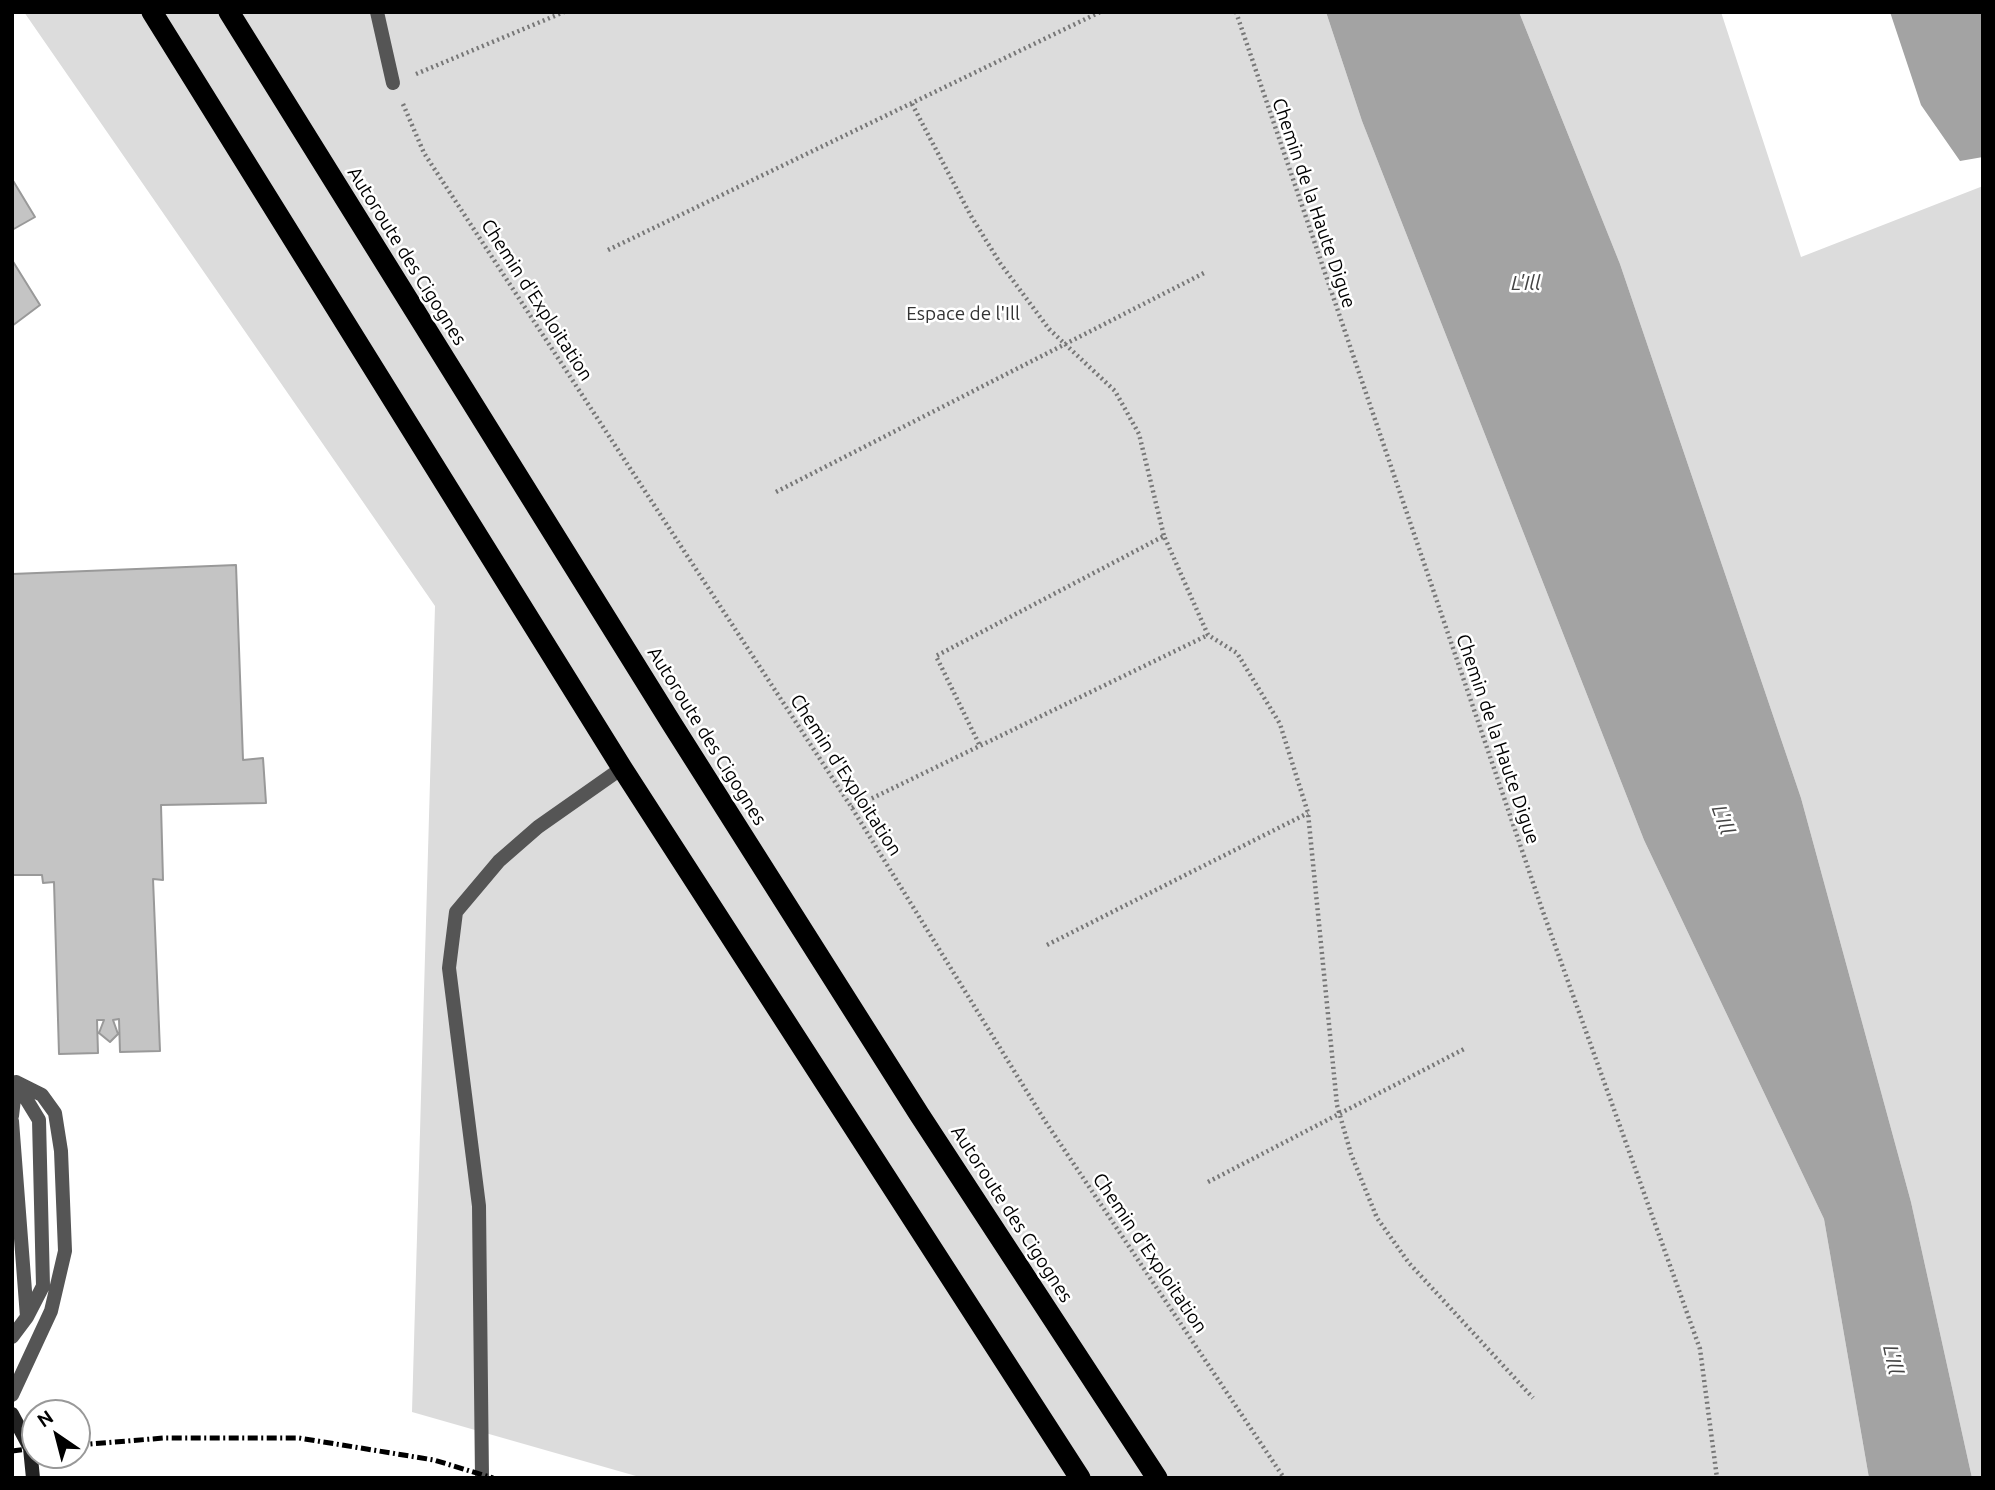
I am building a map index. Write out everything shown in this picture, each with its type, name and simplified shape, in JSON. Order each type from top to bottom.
[{"type":"highway","points":[[152,12],[622,768],[1080,1478]]},
{"type":"highway","name":"Autoroute des Cigognes","points":[[229,12],[694,759],[919,1114],[1157,1478]]},
{"type":"main road","points":[[12,1414],[30,1448],[33,1478]]},
{"type":"street","points":[[377,12],[393,83]]},
{"type":"street","points":[[482,1478],[479,1206],[449,968],[456,912],[499,861],[538,827],[622,768]]},
{"type":"street","points":[[14,1079],[12,1119],[27,1317]]},
{"type":"street","points":[[12,1337],[27,1317],[43,1286],[39,1120],[14,1079]]},
{"type":"street","points":[[12,1395],[51,1311],[65,1251],[61,1151],[55,1113],[42,1095],[14,1079]]},
{"type":"path","points":[[393,83],[564,12]]},
{"type":"path","points":[[608,250],[1101,12]]},
{"type":"path","name":"Chemin de la Haute Digue","points":[[1236,12],[1542,909],[1700,1349],[1717,1478]]},
{"type":"path","name":"Chemin d'Exploitation","points":[[393,83],[424,153],[852,808],[1045,1121],[1284,1478]]},
{"type":"path","points":[[912,104],[971,216],[1000,263],[1063,344],[1115,391],[1139,434],[1164,536],[1208,635],[1237,653],[1280,724],[1308,813],[1340,1114],[1351,1154],[1377,1218],[1409,1263],[1534,1398]]},
{"type":"path","points":[[776,492],[1204,273]]},
{"type":"path","points":[[979,744],[936,656],[1164,536]]},
{"type":"path","points":[[852,808],[1208,635]]},
{"type":"path","points":[[1047,945],[1308,813]]},
{"type":"path","points":[[1208,1182],[1465,1048]]},
{"type":"green space","name":"Espace de l'Ill","points":[[24,12],[1326,12],[1362,121],[1644,840],[1824,1219],[1869,1478],[643,1478],[412,1412],[435,606]]},
{"type":"green space","points":[[1519,12],[1721,12],[1801,257],[1983,186],[1983,1478],[1972,1478],[1911,1202],[1801,798],[1620,264]]},
{"type":"water","name":"L'Ill","points":[[1326,12],[1519,12],[1620,264],[1801,798],[1911,1202],[1972,1478],[1869,1478],[1824,1219],[1644,840],[1362,121]]},
{"type":"water","points":[[1890,12],[1983,12],[1983,157],[1960,161],[1921,105]]},
{"type":"building","points":[[12,179],[35,217],[12,230]]},
{"type":"building","points":[[12,260],[40,305],[12,326]]},
{"type":"building","points":[[236,565],[243,760],[263,758],[266,803],[161,805],[163,880],[153,879],[160,1051],[120,1052],[119,1019],[113,1020],[118,1034],[110,1042],[99,1033],[104,1020],[97,1020],[98,1053],[59,1054],[54,882],[43,883],[42,875],[12,875],[12,574]]},
{"type":"railway","points":[[91,1444],[164,1438],[299,1438],[434,1460],[493,1478]]},
{"type":"railway","points":[[12,1451],[21,1450]]}]
